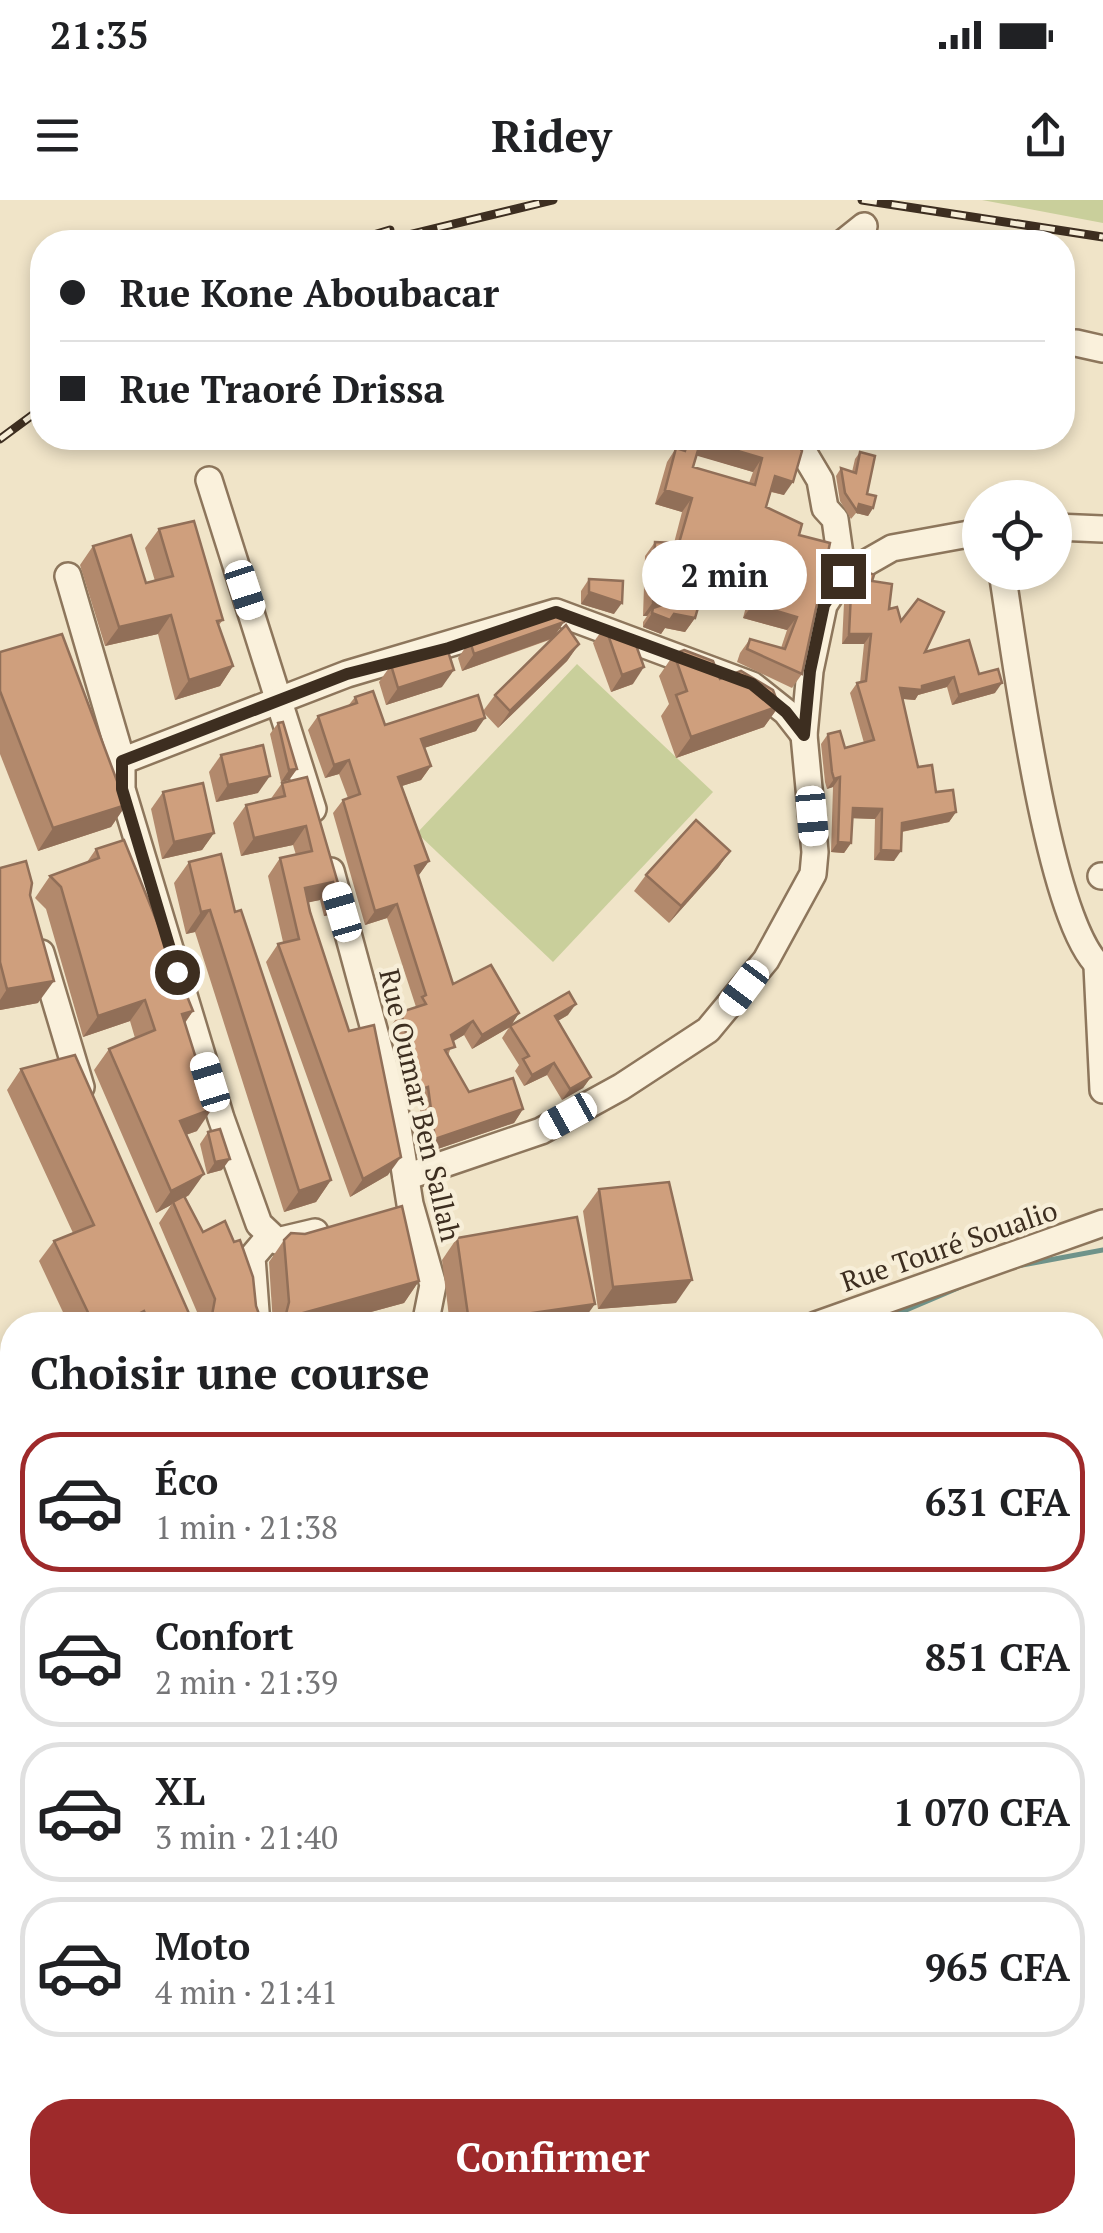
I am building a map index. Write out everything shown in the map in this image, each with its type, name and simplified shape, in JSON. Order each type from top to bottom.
[{"type":"street","points":[[1076,343],[1103,349]]},
{"type":"street","points":[[803,450],[820,480],[824,508],[834,519],[843,576]]},
{"type":"street","name":"Rue Oumar Ben Sallah","points":[[209,480],[282,701],[323,844],[394,1103],[406,1177],[398,1208],[432,1285],[437,1312]]},
{"type":"street","points":[[1072,527],[1103,529]]},
{"type":"street","points":[[406,1177],[541,1132],[621,1087],[724,1016],[766,960],[813,874],[816,852],[804,735],[810,671],[824,605],[843,576],[892,548],[962,535]]},
{"type":"street","points":[[68,576],[122,761],[122,789],[221,1118],[259,1224],[268,1236],[285,1241],[332,1227]]},
{"type":"street","points":[[1005,590],[1043,822],[1062,896],[1100,968],[1103,1090]]},
{"type":"street","points":[[122,761],[347,674],[449,648],[556,612],[752,684],[786,712],[804,735]]},
{"type":"street","points":[[35,931],[70,1058],[91,1110]]},
{"type":"street","name":"Rue Touré Soualio","points":[[853,1312],[1103,1223]]},
{"type":"street","points":[[255,1312],[252,1257],[268,1236]]},
{"type":"street","name":"Rue Oumar Ben Sallah","points":[[427,1312],[432,1285]]},
{"type":"green space","points":[[982,200],[1103,200],[1103,223]]},
{"type":"green space","points":[[577,664],[713,792],[553,962],[417,833]]},
{"type":"building","points":[[675,450],[698,450],[693,467],[755,485],[762,458],[735,450],[802,451],[793,482],[775,476],[766,507],[802,524],[799,535],[830,543],[802,674],[747,649],[750,639],[785,649],[797,617],[753,604],[762,571],[699,553],[690,583],[704,587],[695,618],[674,614],[670,620],[652,613],[653,608],[668,603],[653,602],[655,542],[679,543],[692,498],[665,490]]},
{"type":"building","points":[[860,452],[875,456],[867,494],[876,496],[873,508],[859,504],[857,511],[845,493],[841,468],[856,473]]},
{"type":"building","points":[[194,521],[223,620],[217,621],[233,666],[189,680],[171,615],[119,627],[93,546],[131,535],[146,583],[173,576],[159,529]]},
{"type":"building","points":[[870,573],[874,575],[872,581],[892,584],[889,609],[897,607],[901,621],[918,599],[944,612],[925,652],[969,640],[979,674],[998,669],[1002,683],[959,695],[954,677],[922,686],[922,690],[900,688],[918,767],[932,765],[936,792],[953,790],[956,812],[902,823],[901,851],[881,850],[882,809],[853,808],[851,843],[838,842],[840,777],[834,779],[832,772],[828,734],[840,731],[845,748],[874,740],[857,683],[866,681],[871,634],[849,634],[851,593]]},
{"type":"building","points":[[589,579],[623,581],[622,603],[589,592]]},
{"type":"building","points":[[562,614],[564,622],[474,654],[470,641]]},
{"type":"building","points":[[566,625],[579,644],[510,711],[495,695]]},
{"type":"building","points":[[605,626],[633,637],[644,667],[622,675]]},
{"type":"building","points":[[62,634],[126,805],[53,828],[0,691],[0,652]]},
{"type":"building","points":[[447,648],[454,670],[398,688],[391,665]]},
{"type":"building","points":[[684,650],[713,661],[720,679],[741,671],[773,690],[779,706],[691,737],[676,695],[687,691],[674,654]]},
{"type":"building","points":[[373,691],[385,725],[478,695],[485,718],[421,739],[431,766],[398,777],[429,861],[415,866],[453,984],[491,965],[519,1013],[482,1035],[473,1021],[451,1035],[455,1047],[445,1050],[469,1092],[513,1078],[523,1109],[435,1139],[428,1087],[419,1090],[401,1012],[426,1004],[422,997],[426,995],[397,904],[375,911],[343,800],[360,794],[349,760],[334,765],[318,716],[357,703],[355,697]]},
{"type":"building","points":[[283,722],[297,769],[289,770],[278,723]]},
{"type":"building","points":[[263,745],[270,776],[228,785],[221,755]]},
{"type":"building","points":[[307,777],[342,897],[336,898],[333,882],[305,888],[310,912],[349,1031],[374,1025],[401,1157],[363,1179],[278,944],[299,939],[280,858],[312,851],[306,826],[254,838],[246,805],[285,796],[282,783]]},
{"type":"building","points":[[203,783],[214,833],[174,842],[163,792]]},
{"type":"building","points":[[696,820],[730,851],[681,906],[646,875]]},
{"type":"building","points":[[124,840],[193,1011],[182,1014],[212,1109],[180,1121],[204,1174],[171,1191],[109,1049],[155,1030],[145,1000],[98,1016],[61,887],[50,876],[99,858],[96,849]]},
{"type":"building","points":[[221,854],[235,912],[241,910],[331,1180],[299,1191],[210,910],[201,912],[189,862]]},
{"type":"building","points":[[26,861],[32,883],[30,895],[54,981],[7,989],[0,962],[0,868]]},
{"type":"building","points":[[569,992],[576,1004],[555,1016],[591,1077],[570,1089],[554,1063],[532,1075],[523,1059],[529,1056],[510,1026]]},
{"type":"building","points":[[75,1055],[188,1312],[88,1312],[54,1241],[94,1225],[21,1069]]},
{"type":"building","points":[[220,1129],[230,1159],[215,1162],[208,1132]]},
{"type":"building","points":[[669,1182],[692,1280],[613,1287],[599,1189]]},
{"type":"building","points":[[184,1196],[203,1232],[225,1221],[234,1242],[240,1240],[253,1277],[258,1312],[213,1312],[215,1299],[173,1202]]},
{"type":"building","points":[[402,1206],[419,1281],[307,1312],[286,1312],[284,1240],[291,1233],[305,1234]]},
{"type":"building","points":[[577,1217],[595,1304],[539,1312],[468,1312],[457,1238]]},
{"type":"waterway","points":[[1017,1266],[1103,1250]]},
{"type":"waterway","points":[[902,1312],[965,1285]]},
{"type":"railway","points":[[429,230],[553,200]]},
{"type":"railway","points":[[862,200],[1057,230]]},
{"type":"railway","points":[[1075,233],[1103,237]]},
{"type":"railway","points":[[0,439],[30,417]]},
{"type":"route","points":[[177,972],[122,789],[122,761],[347,674],[449,648],[556,612],[752,684],[786,712],[804,735],[810,671],[824,605],[843,576]]}]
